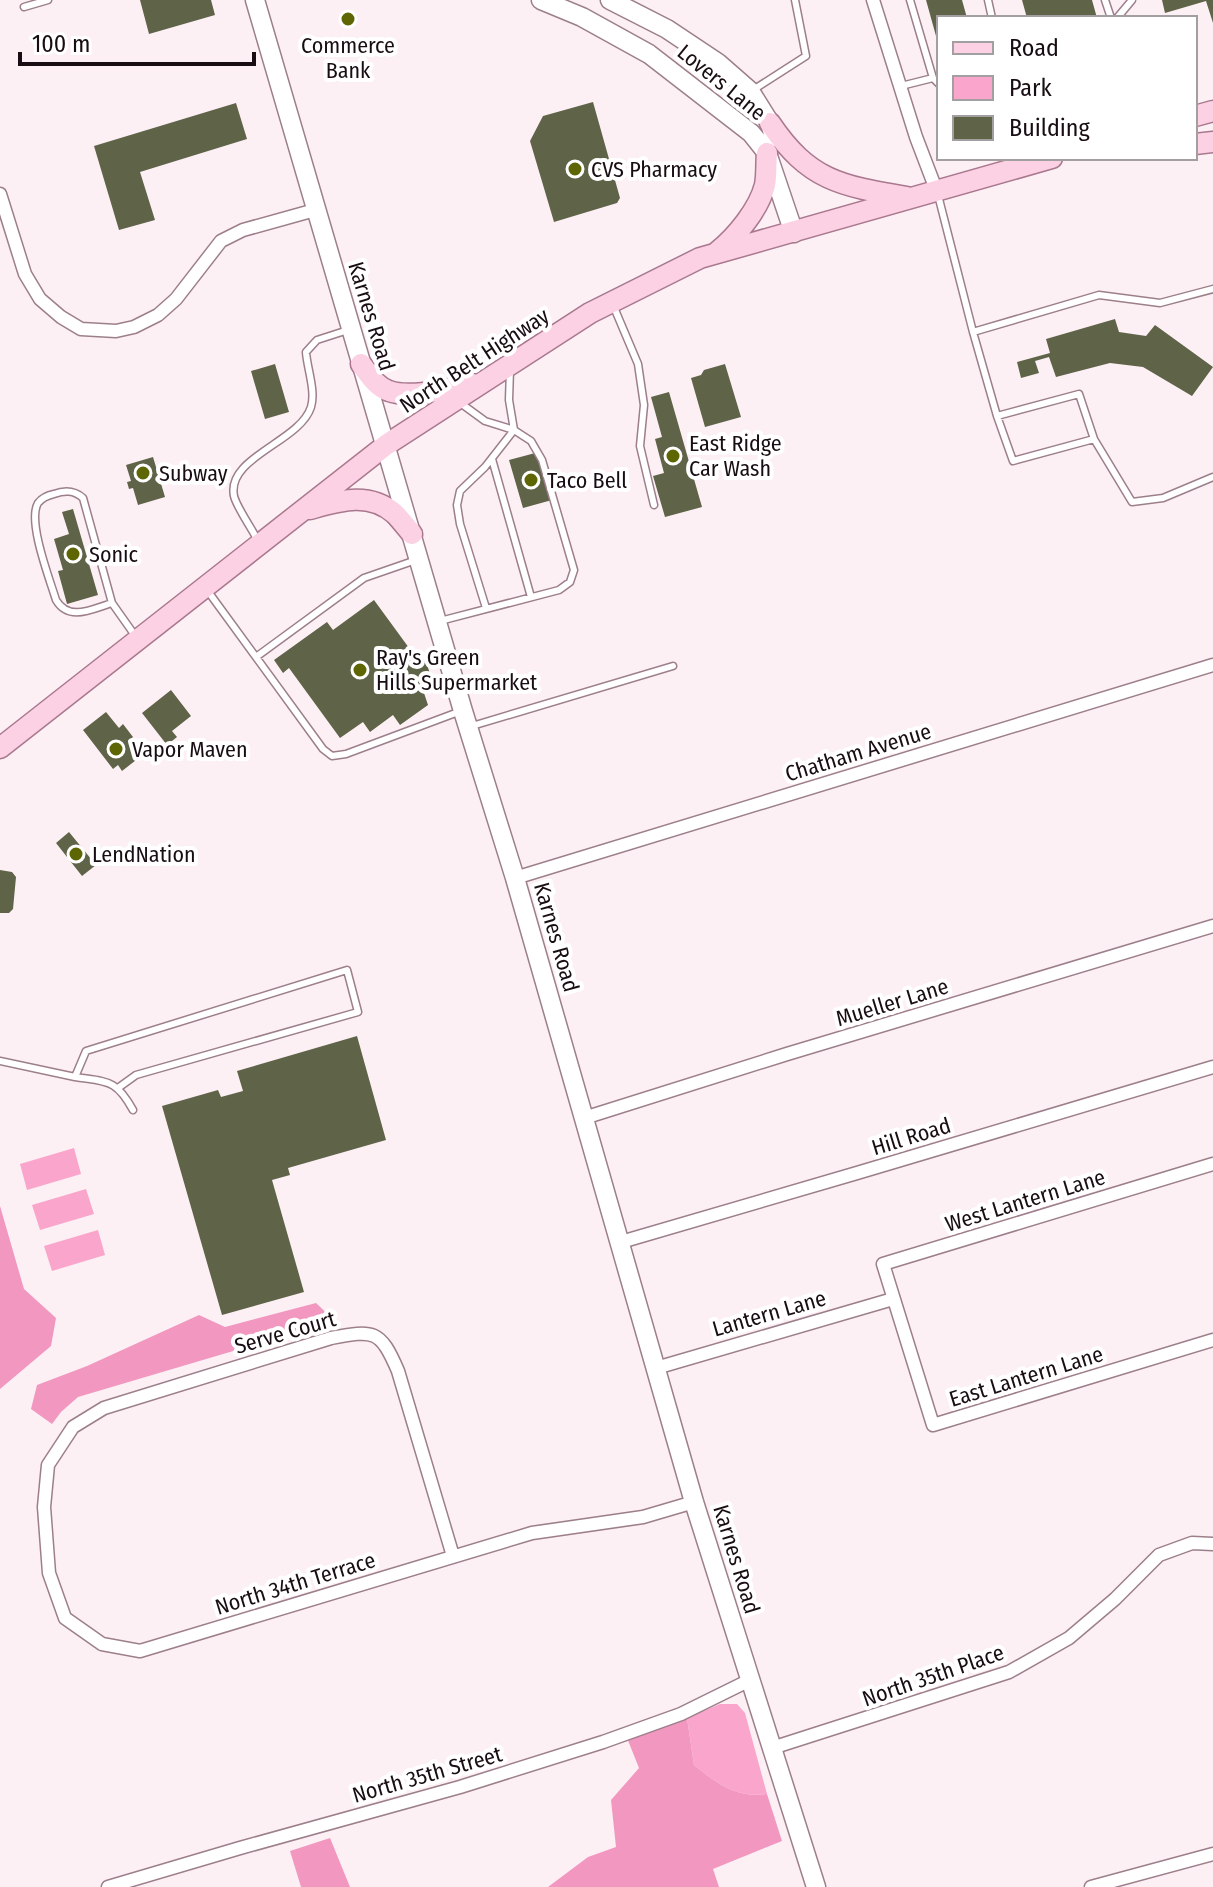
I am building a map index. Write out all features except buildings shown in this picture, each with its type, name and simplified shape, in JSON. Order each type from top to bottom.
[{"type":"main road","points":[[770,123],[803,164],[829,178],[854,188],[915,198]]},
{"type":"main road","points":[[712,255],[744,225],[757,203],[765,185],[767,153]]},
{"type":"main road","name":"North Belt Highway","points":[[0,748],[386,445],[590,313],[700,258],[937,192],[1027,161]]},
{"type":"main road","points":[[361,364],[374,381],[387,391],[406,394],[481,383]]},
{"type":"main road","points":[[302,511],[347,499],[364,500],[383,506],[396,515],[412,534]]},
{"type":"street","name":"Karnes Road","points":[[255,0],[515,878],[694,1502],[816,1887]]},
{"type":"street","name":"Lovers Lane","points":[[541,0],[582,17],[649,54],[751,133],[767,153],[794,233]]},
{"type":"street","points":[[873,0],[916,137],[937,192]]},
{"type":"street","name":"Lovers Lane","points":[[613,1],[667,29],[718,63],[750,91],[770,123],[792,195],[794,233]]},
{"type":"street","points":[[0,194],[25,274],[40,299],[81,329],[116,331],[134,327],[158,315],[176,299],[221,241],[243,230],[315,210]]},
{"type":"street","name":"Chatham Avenue","points":[[515,878],[1213,665]]},
{"type":"street","name":"Mueller Lane","points":[[584,1118],[1213,926]]},
{"type":"street","name":"Hill Road","points":[[621,1242],[1213,1067]]},
{"type":"street","name":"West Lantern Lane","points":[[893,1299],[883,1264],[1213,1164]]},
{"type":"street","name":"East Lantern Lane","points":[[893,1299],[933,1425],[1213,1340]]},
{"type":"street","name":"Lantern Lane","points":[[656,1368],[893,1299]]},
{"type":"street","name":"Serve Court","points":[[48,1465],[73,1427],[104,1408],[331,1338],[363,1332],[379,1338],[398,1371],[453,1556]]},
{"type":"street","name":"North 34th Terrace","points":[[48,1465],[44,1507],[49,1573],[65,1618],[102,1644],[140,1651],[532,1533],[643,1517],[694,1502]]},
{"type":"street","name":"North 35th Place","points":[[772,1748],[1009,1672],[1069,1638],[1115,1599],[1159,1555],[1192,1543],[1213,1544]]},
{"type":"street","name":"North 35th Street","points":[[108,1887],[254,1843],[460,1787],[603,1742],[681,1714],[750,1680]]},
{"type":"street","points":[[1091,1887],[1213,1854]]},
{"type":"lane","points":[[24,7],[48,0]]},
{"type":"lane","points":[[750,91],[806,56],[795,0]]},
{"type":"lane","points":[[900,86],[936,81],[910,0]]},
{"type":"lane","points":[[1119,16],[1132,0]]},
{"type":"lane","points":[[937,192],[973,332],[1013,461],[1094,439]]},
{"type":"lane","points":[[973,332],[1099,295],[1160,303],[1213,289]]},
{"type":"lane","points":[[612,302],[638,364],[644,405],[640,446],[654,505]]},
{"type":"lane","points":[[260,544],[234,496],[235,477],[250,461],[291,432],[311,406],[306,352],[317,340],[351,329]]},
{"type":"lane","points":[[486,608],[457,505],[460,491],[492,459],[514,430],[509,400],[510,366]]},
{"type":"lane","points":[[997,416],[1079,394],[1094,439],[1132,502],[1163,498],[1213,477]]},
{"type":"lane","points":[[437,622],[559,590],[570,582],[574,570],[542,460],[531,441],[514,430],[485,421],[456,400]]},
{"type":"lane","points":[[492,459],[531,597]]},
{"type":"lane","points":[[112,603],[78,612],[67,613],[61,608],[36,530],[35,514],[44,498],[70,491],[83,498],[112,603],[138,640]]},
{"type":"lane","points":[[256,657],[364,578],[419,559]]},
{"type":"lane","points":[[205,587],[323,749],[332,756],[673,666]]},
{"type":"lane","points":[[75,1077],[86,1051],[347,970],[358,1012],[136,1075],[118,1088]]},
{"type":"lane","points":[[0,1061],[108,1082],[118,1088],[133,1110]]},
{"type":"green space","points":[[74,1148],[81,1174],[27,1190],[20,1164]]},
{"type":"green space","points":[[86,1189],[94,1214],[40,1230],[32,1205]]},
{"type":"green space","points":[[98,1230],[105,1255],[52,1271],[44,1246]]},
{"type":"green space","points":[[720,1704],[737,1704],[745,1713],[767,1794],[736,1792],[719,1784],[694,1765],[687,1718]]},
{"type":"shaded area","points":[[0,1206],[24,1289],[56,1318],[51,1346],[0,1389]]},
{"type":"shaded area","points":[[316,1303],[335,1321],[78,1397],[52,1424],[31,1409],[37,1385],[199,1315],[225,1327]]},
{"type":"shaded area","points":[[687,1718],[694,1765],[719,1784],[736,1792],[767,1794],[782,1841],[713,1869],[719,1887],[548,1887],[588,1857],[616,1847],[611,1800],[639,1768],[627,1738]]},
{"type":"shaded area","points":[[330,1838],[350,1887],[301,1887],[290,1851]]},
{"type":"place","name":"Commerce Bank","points":[[348,19]]},
{"type":"place","name":"CVS Pharmacy","points":[[575,169]]},
{"type":"place","name":"East Ridge Car Wash","points":[[673,456]]},
{"type":"place","name":"Subway","points":[[143,473]]},
{"type":"place","name":"Taco Bell","points":[[531,480]]},
{"type":"place","name":"Sonic","points":[[73,554]]},
{"type":"place","name":"Ray's Green Hills Supermarket","points":[[360,670]]},
{"type":"place","name":"Vapor Maven","points":[[116,749]]},
{"type":"place","name":"LendNation","points":[[76,854]]}]
